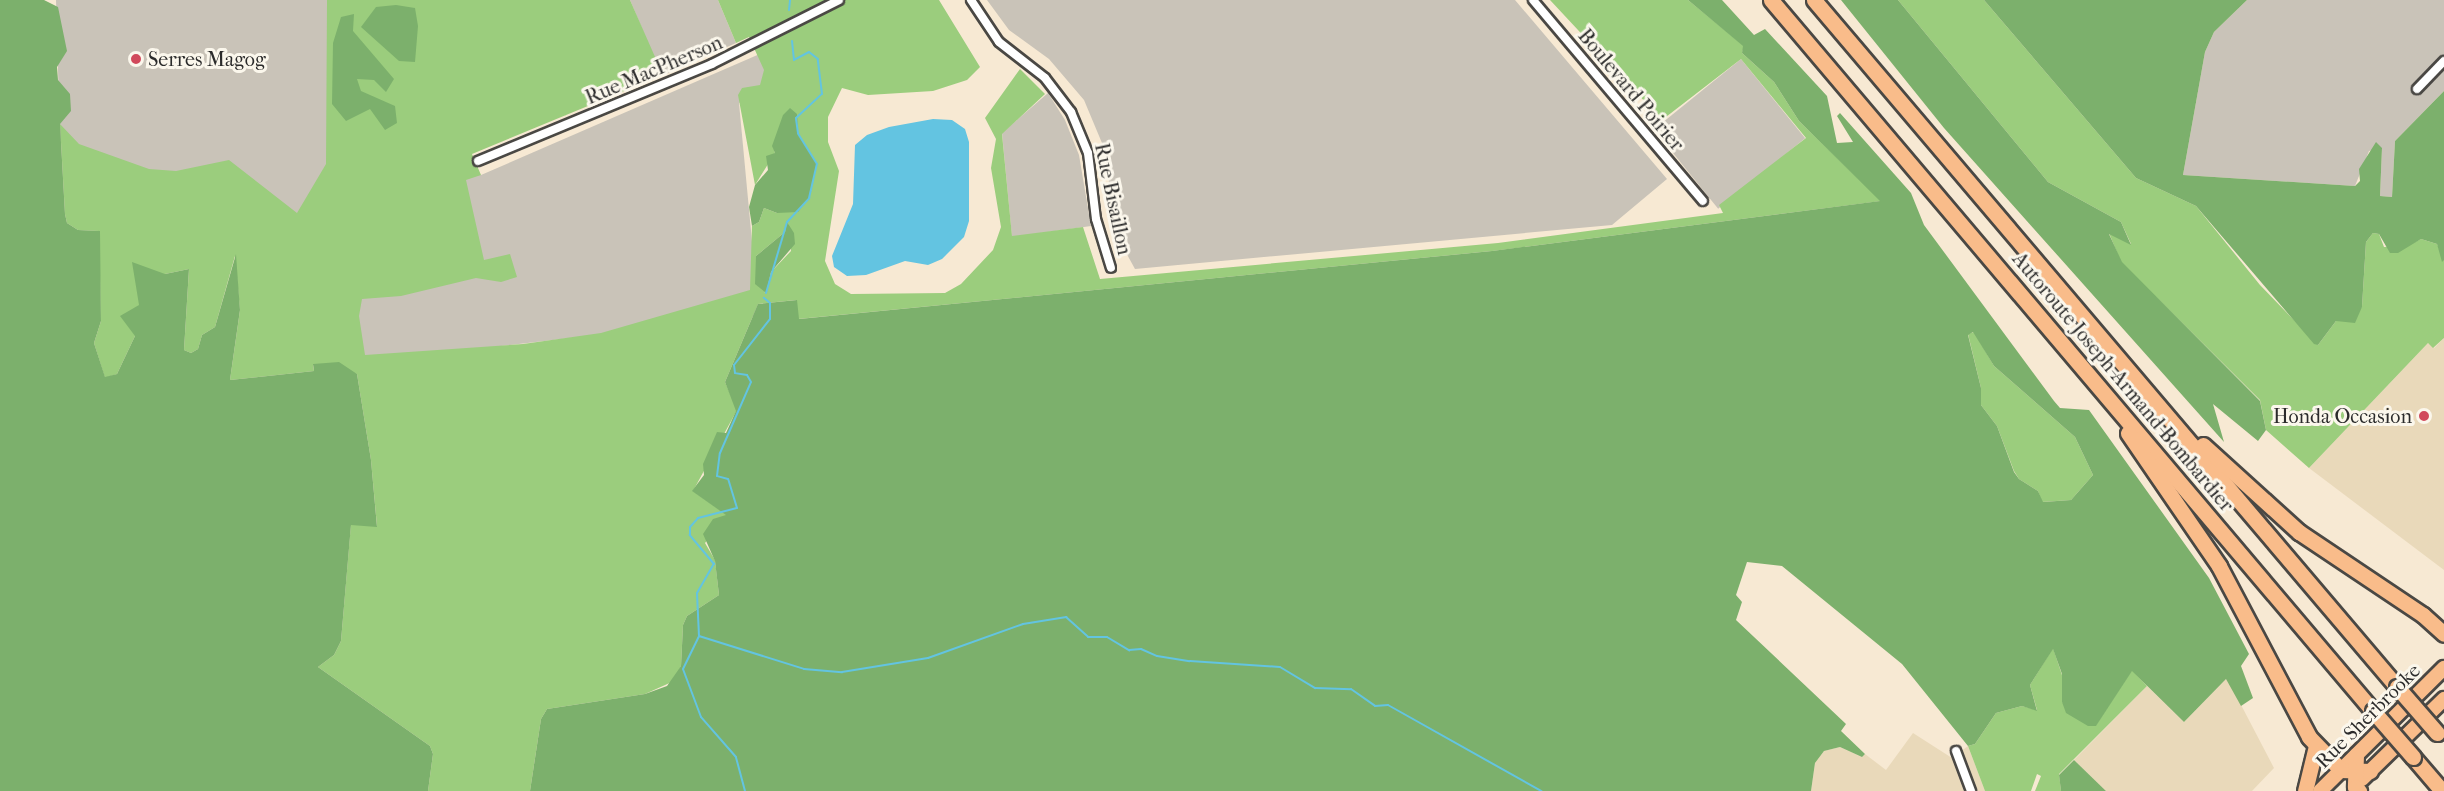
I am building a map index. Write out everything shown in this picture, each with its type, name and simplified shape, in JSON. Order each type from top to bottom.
[{"type":"highway","name":"Autoroute Joseph-Armand-Bombardier","points":[[1771,0],[2442,791]]},
{"type":"highway","name":"Autoroute Joseph-Armand-Bombardier","points":[[1814,0],[2440,737]]},
{"type":"highway","points":[[2097,385],[2219,566],[2316,746],[2355,771]]},
{"type":"highway","points":[[2152,398],[2290,526],[2438,623],[2444,634]]},
{"type":"highway","points":[[2304,791],[2316,746]]},
{"type":"highway","points":[[2355,790],[2356,755]]},
{"type":"main road","name":"Rue Sherbrooke","points":[[2356,755],[2444,668]]},
{"type":"main road","name":"Rue Sherbrooke","points":[[2320,791],[2355,771],[2444,699]]},
{"type":"street","name":"Rue MacPherson","points":[[478,161],[716,62],[839,0]]},
{"type":"street","name":"Rue Bisaillon","points":[[971,0],[999,42],[1045,78],[1071,112],[1088,153],[1096,219],[1111,268]]},
{"type":"street","name":"Boulevard Poirier","points":[[1533,0],[1703,201]]},
{"type":"street","points":[[2417,89],[2444,61]]},
{"type":"street","points":[[1956,751],[1971,791]]},
{"type":"shaded area","points":[[56,0],[336,0],[331,165],[306,218],[185,190],[60,140]]},
{"type":"shaded area","points":[[630,0],[718,0],[736,43],[662,76]]},
{"type":"shaded area","points":[[987,0],[1515,0],[1667,179],[1612,225],[1135,269],[1112,227],[1107,155],[1084,100],[1049,59],[1009,30]]},
{"type":"shaded area","points":[[2247,0],[2444,0],[2444,91],[2395,141],[2392,197],[2380,196],[2382,148],[2369,151],[2355,186],[2183,175],[2205,52],[2214,32]]},
{"type":"shaded area","points":[[762,53],[769,87],[739,103],[759,316],[364,362],[339,263],[438,171],[481,175]]},
{"type":"shaded area","points":[[1741,59],[1805,138],[1718,209],[1654,129]]},
{"type":"shaded area","points":[[1048,93],[1065,120],[1079,155],[1091,226],[1012,237],[1002,133]]},
{"type":"shaded area","points":[[2444,338],[2444,570],[2309,468],[2428,343],[2434,348]]},
{"type":"shaded area","points":[[2227,678],[2274,768],[2252,791],[2106,791],[2074,760],[2147,686],[2184,722]]},
{"type":"shaded area","points":[[1913,733],[1952,758],[1968,746],[1985,791],[1811,791],[1815,763],[1824,751],[1840,747],[1862,757],[1865,754],[1886,770]]},
{"type":"green space","points":[[0,0],[44,0],[58,7],[67,51],[57,67],[58,80],[70,94],[71,111],[60,124],[65,214],[67,223],[78,230],[100,231],[101,321],[94,343],[105,377],[117,374],[135,336],[120,316],[139,305],[132,262],[165,274],[189,269],[184,350],[191,353],[198,349],[202,335],[215,327],[236,254],[240,310],[230,380],[314,371],[313,364],[339,362],[357,374],[371,460],[377,527],[351,525],[341,641],[334,655],[318,667],[430,746],[433,754],[428,791],[0,791]]},
{"type":"green space","points":[[327,0],[630,0],[663,75],[472,154],[481,175],[466,180],[484,260],[510,254],[517,277],[501,282],[476,278],[401,296],[362,299],[359,316],[365,355],[523,344],[601,333],[750,290],[752,226],[759,222],[764,208],[777,213],[811,191],[817,164],[798,133],[796,118],[773,146],[775,153],[755,185],[738,95],[742,88],[760,85],[764,70],[749,37],[736,43],[718,0],[939,0],[980,67],[967,80],[933,91],[868,95],[842,88],[828,117],[828,142],[839,171],[825,261],[835,284],[851,294],[945,293],[961,284],[993,250],[1001,227],[991,168],[996,139],[985,118],[1020,69],[1045,94],[1002,134],[1012,236],[1083,227],[1100,279],[1498,243],[1723,213],[1719,205],[1806,138],[1741,59],[1662,120],[1550,0],[1688,0],[1744,46],[1742,53],[1774,82],[1799,121],[1881,201],[1492,251],[798,319],[796,300],[758,304],[725,382],[737,410],[693,491],[727,515],[705,543],[715,560],[719,595],[687,616],[683,625],[681,666],[674,681],[645,694],[547,709],[541,719],[530,791],[428,791],[433,754],[430,746],[318,667],[334,655],[341,641],[351,524],[377,526],[371,460],[357,374],[313,365],[314,371],[230,380],[240,310],[235,256],[215,327],[202,335],[198,349],[191,353],[184,350],[189,269],[165,274],[139,305],[135,336],[117,374],[105,378],[94,343],[101,321],[99,231],[78,230],[67,223],[60,124],[79,144],[149,169],[176,171],[229,160],[297,213],[326,164]],"holes":[[[788,223],[791,251],[771,272],[765,293],[756,256],[785,232]]]},
{"type":"green space","points":[[1688,0],[1722,0],[1754,35],[1765,29],[1827,96],[1837,143],[1853,142],[1837,116],[1840,113],[1911,193],[1924,225],[2054,401],[2060,408],[2089,410],[2209,578],[2249,654],[2241,666],[2253,698],[2241,706],[2226,679],[2184,722],[2132,671],[2096,726],[2088,726],[2066,713],[2062,702],[2062,674],[2053,649],[2030,685],[2037,711],[2022,706],[1996,713],[1975,744],[1968,746],[1902,664],[1782,566],[1747,562],[1736,595],[1742,602],[1736,620],[1846,724],[1841,731],[1865,754],[1862,757],[1840,747],[1824,751],[1815,763],[1811,791],[530,791],[541,719],[547,709],[645,694],[667,686],[681,666],[683,625],[687,616],[719,595],[715,561],[703,534],[713,519],[726,515],[692,491],[704,475],[703,464],[717,432],[726,433],[736,411],[725,382],[758,304],[797,300],[799,319],[1492,251],[1880,201],[1799,121],[1774,82],[1742,53],[1743,46]],"holes":[[[1973,332],[1994,366],[2075,437],[2093,475],[2071,500],[2043,502],[2038,491],[2019,479],[2014,472],[1997,426],[1981,405],[1981,388],[1968,335]]]},
{"type":"green space","points":[[1841,0],[1898,0],[2048,182],[2121,222],[2131,245],[2109,234],[2122,262],[2260,401],[2266,430],[2258,441],[2213,404],[2224,442],[1944,128]]},
{"type":"green space","points":[[1898,0],[1984,0],[2136,178],[2196,206],[2260,285],[2318,345],[2336,321],[2362,307],[2366,242],[2373,233],[2379,234],[2384,247],[2407,246],[2421,239],[2437,244],[2444,260],[2444,338],[2433,348],[2428,343],[2309,468],[2266,430],[2260,400],[2121,262],[2109,233],[2131,244],[2121,222],[2048,182]]},
{"type":"green space","points":[[1984,0],[2247,0],[2214,32],[2205,52],[2183,175],[2355,186],[2360,181],[2359,169],[2376,142],[2382,148],[2380,196],[2392,197],[2395,141],[2444,91],[2444,260],[2442,262],[2437,244],[2421,239],[2398,253],[2390,253],[2379,234],[2373,233],[2366,242],[2362,307],[2355,323],[2336,321],[2318,345],[2314,344],[2196,206],[2136,178]]},
{"type":"green space","points":[[396,5],[415,8],[418,26],[415,62],[399,61],[361,27],[376,7]]},
{"type":"green space","points":[[354,14],[353,31],[394,79],[386,92],[374,80],[357,79],[361,91],[395,106],[397,123],[385,130],[370,109],[346,121],[332,104],[333,43],[341,17]]},
{"type":"green space","points":[[790,108],[797,114],[798,133],[817,164],[809,198],[798,212],[777,213],[764,208],[759,222],[752,226],[749,207],[755,185],[768,170],[766,156],[775,153],[772,146],[783,115]]},
{"type":"green space","points":[[787,222],[794,233],[795,244],[771,272],[766,293],[755,284],[756,256],[785,232]]},
{"type":"green space","points":[[1974,332],[1994,366],[2075,437],[2093,475],[2071,500],[2042,502],[2038,491],[2019,479],[2014,471],[1997,426],[1981,405],[1981,388],[1968,334]]},
{"type":"green space","points":[[2053,648],[2062,675],[2062,702],[2096,725],[2132,670],[2147,686],[2059,774],[2061,791],[2035,791],[2041,776],[2037,774],[2031,791],[1985,791],[1968,746],[1975,744],[1996,713],[2022,706],[2037,710],[2030,685]]},
{"type":"green space","points":[[2074,760],[2106,791],[2061,791],[2059,775]]},
{"type":"water","points":[[933,119],[952,120],[965,129],[969,142],[969,221],[964,237],[942,259],[928,265],[905,261],[866,275],[847,276],[834,267],[832,256],[853,204],[855,145],[867,135],[889,127]]},
{"type":"waterway","points":[[789,10],[790,0]]},
{"type":"waterway","points":[[766,293],[787,222],[809,198],[817,164],[798,133],[796,118],[822,94],[818,59],[809,52],[794,60],[792,41]]},
{"type":"waterway","points":[[745,791],[736,757],[701,717],[683,669],[699,636],[697,593],[714,564],[690,535],[690,527],[698,518],[737,508],[728,479],[717,476],[720,453],[751,382],[747,375],[735,373],[734,365],[770,319],[770,303],[764,298]]},
{"type":"waterway","points":[[699,636],[804,669],[842,672],[928,658],[1023,624],[1066,617],[1088,637],[1107,637],[1129,650],[1141,649],[1157,656],[1190,661],[1280,667],[1315,688],[1351,689],[1375,706],[1388,705],[1541,791]]},
{"type":"place","name":"Serres Magog","points":[[136,59]]},
{"type":"place","name":"Honda Occasion","points":[[2424,416]]}]
